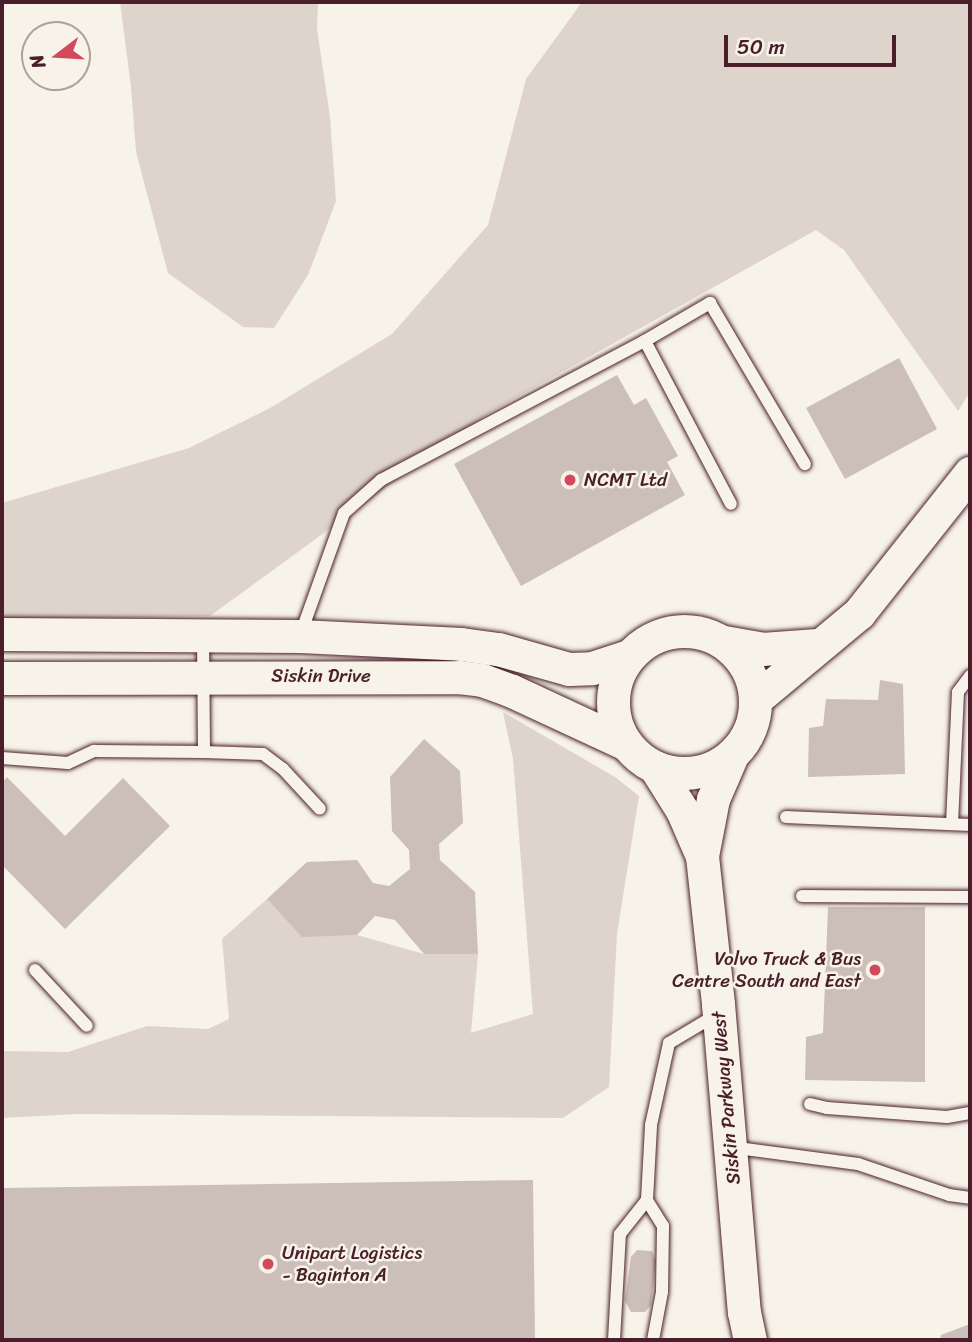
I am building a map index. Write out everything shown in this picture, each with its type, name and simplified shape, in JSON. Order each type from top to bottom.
[{"type":"street","points":[[757,698],[817,645],[859,613],[970,473]]},
{"type":"street","points":[[724,642],[746,665],[757,698],[754,718],[745,738],[732,755],[715,766],[693,772],[675,772],[655,767],[626,744],[616,721],[613,696],[628,656],[644,643],[674,631],[704,634],[724,642],[762,649],[817,645]]},
{"type":"street","name":"Siskin Drive","points":[[2,634],[300,636],[461,644],[498,649],[569,669],[592,668],[628,656]]},
{"type":"street","name":"Siskin Drive","points":[[2,678],[433,676],[482,680],[626,744]]},
{"type":"street","name":"Siskin Parkway West","points":[[732,755],[713,799],[702,856],[719,1013],[744,1312],[750,1340]]},
{"type":"street","name":"Siskin Parkway West","points":[[655,767],[682,810],[702,856]]},
{"type":"lane","points":[[300,636],[344,513],[381,480],[643,342],[710,303],[805,464]]},
{"type":"lane","points":[[643,342],[731,504]]},
{"type":"lane","points":[[204,635],[204,751]]},
{"type":"lane","points":[[952,824],[958,692],[970,676]]},
{"type":"lane","points":[[2,758],[68,764],[94,751],[263,754],[283,769],[320,809]]},
{"type":"lane","points":[[786,817],[970,825]]},
{"type":"lane","points":[[802,896],[970,897]]},
{"type":"lane","points":[[36,970],[87,1026]]},
{"type":"lane","points":[[653,1340],[662,1292],[663,1226],[647,1200],[651,1125],[669,1043],[719,1013]]},
{"type":"lane","points":[[810,1104],[827,1108],[947,1117],[970,1113]]},
{"type":"lane","points":[[730,1147],[858,1164],[949,1195],[970,1198]]},
{"type":"lane","points":[[614,1340],[620,1234],[647,1200]]},
{"type":"shaded area","points":[[120,2],[318,2],[317,29],[330,117],[336,201],[308,275],[274,328],[243,327],[168,273],[136,152]]},
{"type":"shaded area","points":[[582,2],[970,2],[970,392],[958,411],[844,250],[816,230],[487,414],[210,616],[2,619],[2,503],[189,448],[270,408],[392,334],[488,225],[526,79]]},
{"type":"shaded area","points":[[503,712],[615,777],[639,796],[617,934],[609,1087],[563,1118],[77,1114],[2,1118],[2,1051],[68,1052],[147,1026],[208,1029],[229,1019],[222,939],[267,899],[302,936],[357,935],[424,954],[478,954],[471,1033],[533,1014],[513,759]]},
{"type":"building","points":[[899,358],[937,429],[845,479],[806,408]]},
{"type":"building","name":"NCMT Ltd","points":[[617,375],[634,405],[646,398],[678,456],[667,462],[685,495],[521,586],[454,464]]},
{"type":"building","points":[[880,680],[903,684],[905,774],[808,777],[809,728],[823,726],[826,699],[878,700]]},
{"type":"building","points":[[424,739],[460,771],[463,823],[439,844],[440,860],[475,892],[478,954],[424,954],[395,920],[375,916],[357,935],[302,937],[267,899],[307,862],[357,860],[373,883],[389,886],[410,869],[409,850],[392,831],[390,777]]},
{"type":"building","points":[[7,777],[65,836],[123,778],[170,826],[65,929],[2,865],[2,783]]},
{"type":"building","name":"Volvo Truck & Bus Centre South and East","points":[[828,907],[925,907],[925,1082],[805,1080],[806,1037],[823,1033]]},
{"type":"building","name":"Unipart Logistics - Baginton A","points":[[533,1180],[535,1340],[2,1340],[2,1188]]},
{"type":"building","points":[[637,1250],[652,1251],[656,1261],[651,1305],[645,1312],[631,1312],[625,1301],[631,1257]]},
{"type":"building","points":[[970,1324],[970,1340],[940,1340],[941,1335]]},
{"type":"place","name":"NCMT Ltd","points":[[570,480]]},
{"type":"place","name":"Volvo Truck & Bus Centre South and East","points":[[875,970]]},
{"type":"place","name":"Unipart Logistics - Baginton A","points":[[268,1264]]}]
